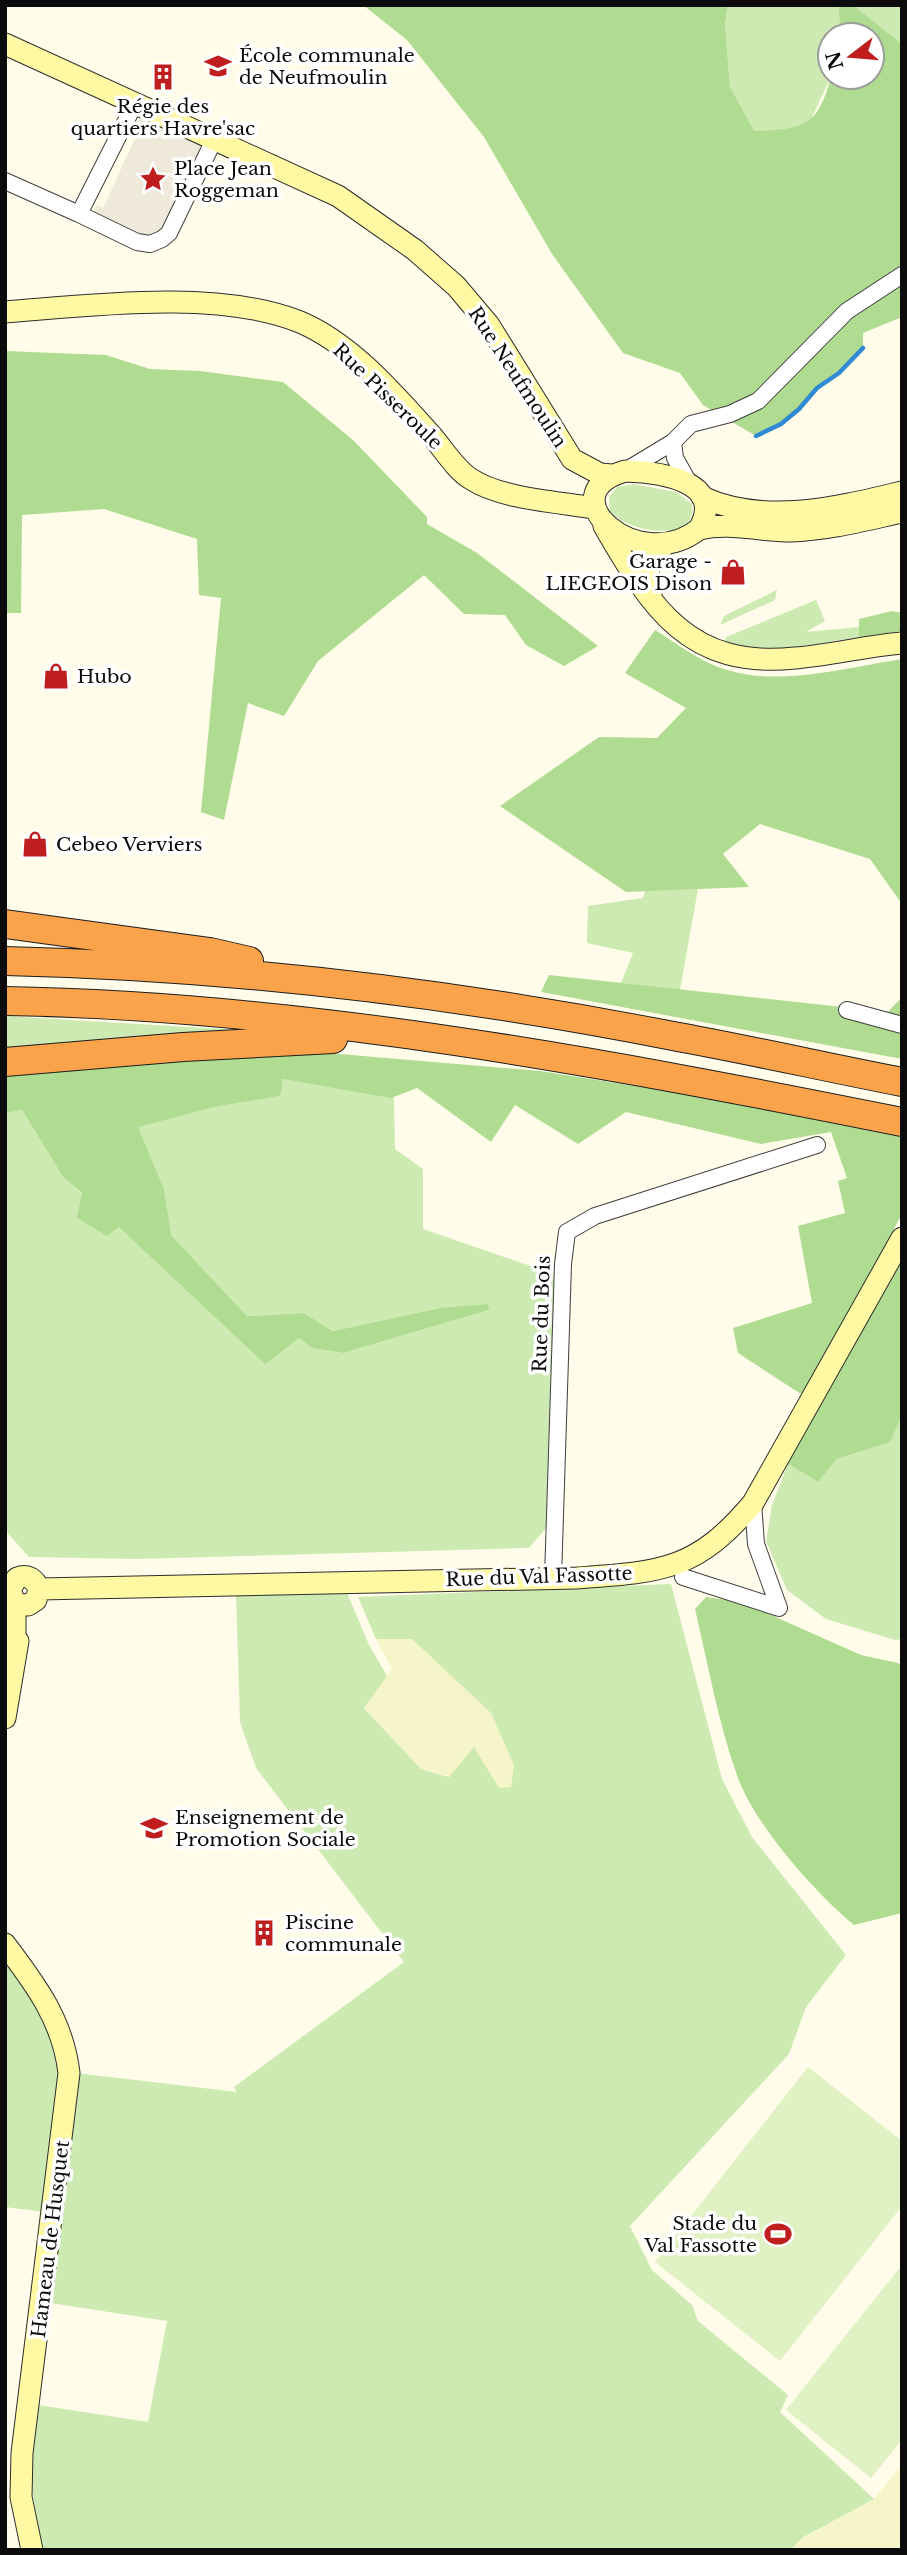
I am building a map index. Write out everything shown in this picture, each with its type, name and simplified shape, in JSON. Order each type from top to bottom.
[{"type":"highway","points":[[5,924],[210,952],[388,991]]},
{"type":"highway","points":[[5,961],[184,970],[388,991],[672,1035],[902,1082]]},
{"type":"highway","points":[[5,1001],[176,1009],[290,1020],[431,1039],[652,1073],[902,1122]]},
{"type":"highway","points":[[5,1062],[272,1041],[431,1039]]},
{"type":"street","points":[[5,44],[214,140],[169,233],[150,244],[137,242],[5,181]]},
{"type":"street","points":[[79,214],[135,103]]},
{"type":"street","name":"Rue Neufmoulin","points":[[214,140],[338,196],[415,250],[456,286],[489,325],[572,459],[589,469],[619,473]]},
{"type":"street","points":[[902,275],[847,311],[758,401],[730,414],[691,424],[673,442],[619,473],[599,489],[599,517],[652,599],[677,628],[700,644],[740,659],[799,658],[902,643]]},
{"type":"street","name":"Rue Pisseroule","points":[[5,312],[116,303],[241,306],[301,323],[356,359],[409,411],[468,478],[486,488],[599,517],[629,539],[667,543],[681,540],[699,529],[728,524],[788,531],[825,528],[902,512]]},
{"type":"street","points":[[673,442],[675,458],[696,490],[706,513],[699,529]]},
{"type":"street","points":[[619,473],[660,474],[730,506],[798,511],[828,508],[902,492]]},
{"type":"street","points":[[652,599],[647,571],[656,552],[667,543]]},
{"type":"street","points":[[847,1010],[902,1025]]},
{"type":"street","name":"Rue du Bois","points":[[553,1578],[563,1264],[567,1232],[595,1216],[817,1145]]},
{"type":"street","name":"Rue du Val Fassotte","points":[[27,1599],[553,1578],[652,1572],[680,1564],[723,1536],[753,1503],[902,1238]]},
{"type":"street","points":[[683,1577],[779,1608],[756,1544],[753,1503]]},
{"type":"street","points":[[5,1718],[30,1577],[11,1572]]},
{"type":"street","name":"Hameau de Husquet","points":[[5,1944],[48,2003],[57,2022],[69,2073],[22,2453],[22,2497],[32,2550]]},
{"type":"shaded area","name":"Place Jean Roggeman","points":[[146,117],[201,145],[202,152],[161,238],[151,242],[95,214],[97,205],[103,208],[138,132],[132,129],[135,121]]},
{"type":"shaded area","points":[[376,1639],[412,1639],[491,1713],[514,1765],[511,1787],[498,1788],[421,1769],[364,1707],[392,1669]]},
{"type":"shaded area","points":[[902,2465],[902,2550],[791,2550],[802,2539],[874,2499]]},
{"type":"green space","points":[[363,5],[728,5],[725,24],[730,87],[754,131],[784,129],[805,123],[820,107],[827,91],[886,91],[886,31],[902,44],[902,317],[863,333],[863,348],[839,373],[817,388],[799,409],[781,424],[756,436],[703,405],[680,373],[623,353],[552,254],[484,137],[407,40]]},
{"type":"green space","points":[[728,5],[838,5],[840,21],[816,21],[816,91],[824,91],[809,123],[796,130],[753,131],[730,87],[725,24]]},
{"type":"green space","points":[[838,5],[853,5],[873,21],[840,21]]},
{"type":"green space","points":[[853,5],[902,5],[902,44],[886,31],[886,21],[873,21]]},
{"type":"green space","points":[[5,351],[106,355],[150,369],[200,371],[283,382],[353,440],[427,517],[427,524],[477,553],[598,646],[564,666],[526,645],[505,615],[464,614],[424,575],[318,661],[284,716],[248,703],[224,820],[201,812],[221,598],[199,595],[197,539],[104,509],[22,515],[21,613],[5,613]]},
{"type":"green space","points":[[634,484],[676,492],[692,504],[691,517],[684,525],[673,530],[659,531],[630,525],[610,511],[609,497],[617,487]]},
{"type":"green space","points":[[777,590],[775,600],[720,625],[724,616]]},
{"type":"green space","points":[[816,600],[825,621],[806,632],[859,627],[859,637],[770,651],[724,646],[726,637]]},
{"type":"green space","points":[[892,611],[902,613],[902,631],[859,637],[859,619]]},
{"type":"green space","points":[[655,630],[711,664],[751,675],[772,677],[816,674],[902,659],[902,904],[870,859],[760,824],[723,854],[749,887],[626,892],[500,806],[599,737],[657,738],[686,708],[625,673]]},
{"type":"green space","points":[[698,889],[680,990],[621,983],[633,953],[587,943],[588,906],[643,898],[645,891]]},
{"type":"green space","points":[[549,975],[888,1012],[902,997],[902,1059],[541,992]]},
{"type":"green space","points":[[5,1016],[254,1031],[5,1051]]},
{"type":"green space","points":[[281,1049],[540,1071],[698,1096],[902,1137],[902,1214],[804,1396],[738,1353],[733,1328],[812,1303],[798,1226],[845,1213],[838,1181],[847,1178],[831,1132],[761,1144],[626,1112],[578,1144],[515,1105],[491,1142],[417,1088],[391,1098],[283,1079],[280,1096],[214,1107],[138,1127],[164,1189],[171,1235],[247,1316],[304,1313],[333,1331],[440,1308],[488,1304],[489,1310],[343,1353],[312,1348],[299,1338],[265,1364],[119,1227],[107,1236],[77,1218],[82,1193],[63,1177],[22,1110],[5,1113],[5,1072]]},
{"type":"green space","points":[[283,1079],[394,1097],[395,1149],[423,1169],[423,1229],[554,1274],[546,1528],[529,1548],[137,1559],[29,1557],[5,1530],[5,1113],[22,1110],[63,1177],[166,1269],[264,1363],[299,1338],[312,1348],[343,1353],[489,1310],[440,1308],[333,1331],[304,1313],[247,1316],[170,1234],[164,1189],[137,1126],[214,1107],[279,1096]]},
{"type":"green space","points":[[902,1258],[902,1415],[890,1442],[837,1459],[818,1482],[788,1464]]},
{"type":"green space","points":[[902,1415],[902,1639],[895,1640],[826,1619],[787,1590],[766,1541],[772,1505],[788,1464],[818,1482],[837,1459],[890,1442]]},
{"type":"green space","points":[[671,1584],[722,1779],[752,1837],[846,1955],[806,2007],[789,2054],[630,2226],[652,2270],[692,2305],[698,2321],[788,2395],[780,2412],[874,2499],[802,2538],[791,2550],[42,2550],[31,2483],[38,2405],[148,2422],[167,2321],[50,2303],[76,2073],[237,2092],[234,2087],[404,1962],[256,1768],[240,1722],[236,1595],[347,1593],[369,1645],[387,1676],[364,1708],[421,1769],[449,1777],[474,1747],[499,1788],[511,1787],[514,1765],[491,1713],[412,1639],[376,1639],[358,1597]]},
{"type":"green space","points":[[706,1597],[742,1602],[861,1655],[898,1663],[902,1667],[902,1913],[854,1925],[804,1876],[757,1814],[737,1775],[714,1693],[695,1609]]},
{"type":"green space","points":[[5,1959],[51,2024],[61,2071],[44,2212],[5,2207]]},
{"type":"green space","name":"Stade du Val Fassotte","points":[[808,2067],[902,2141],[902,2206],[780,2361],[655,2262]]},
{"type":"green space","points":[[902,2265],[902,2440],[871,2478],[786,2410]]},
{"type":"waterway","points":[[756,436],[781,424],[863,348]]},
{"type":"place","name":"École communale de Neufmoulin","points":[[218,66]]},
{"type":"place","name":"Régie des quartiers Havre'sac","points":[[163,77]]},
{"type":"place","name":"Place Jean Roggeman","points":[[153,179]]},
{"type":"place","name":"Garage - LIEGEOIS Dison","points":[[733,572]]},
{"type":"place","name":"Hubo","points":[[56,676]]},
{"type":"place","name":"Cebeo Verviers","points":[[35,844]]},
{"type":"place","name":"Enseignement de Promotion Sociale","points":[[154,1828]]},
{"type":"place","name":"Piscine communale","points":[[264,1933]]},
{"type":"place","name":"Stade du Val Fassotte","points":[[778,2234]]}]
